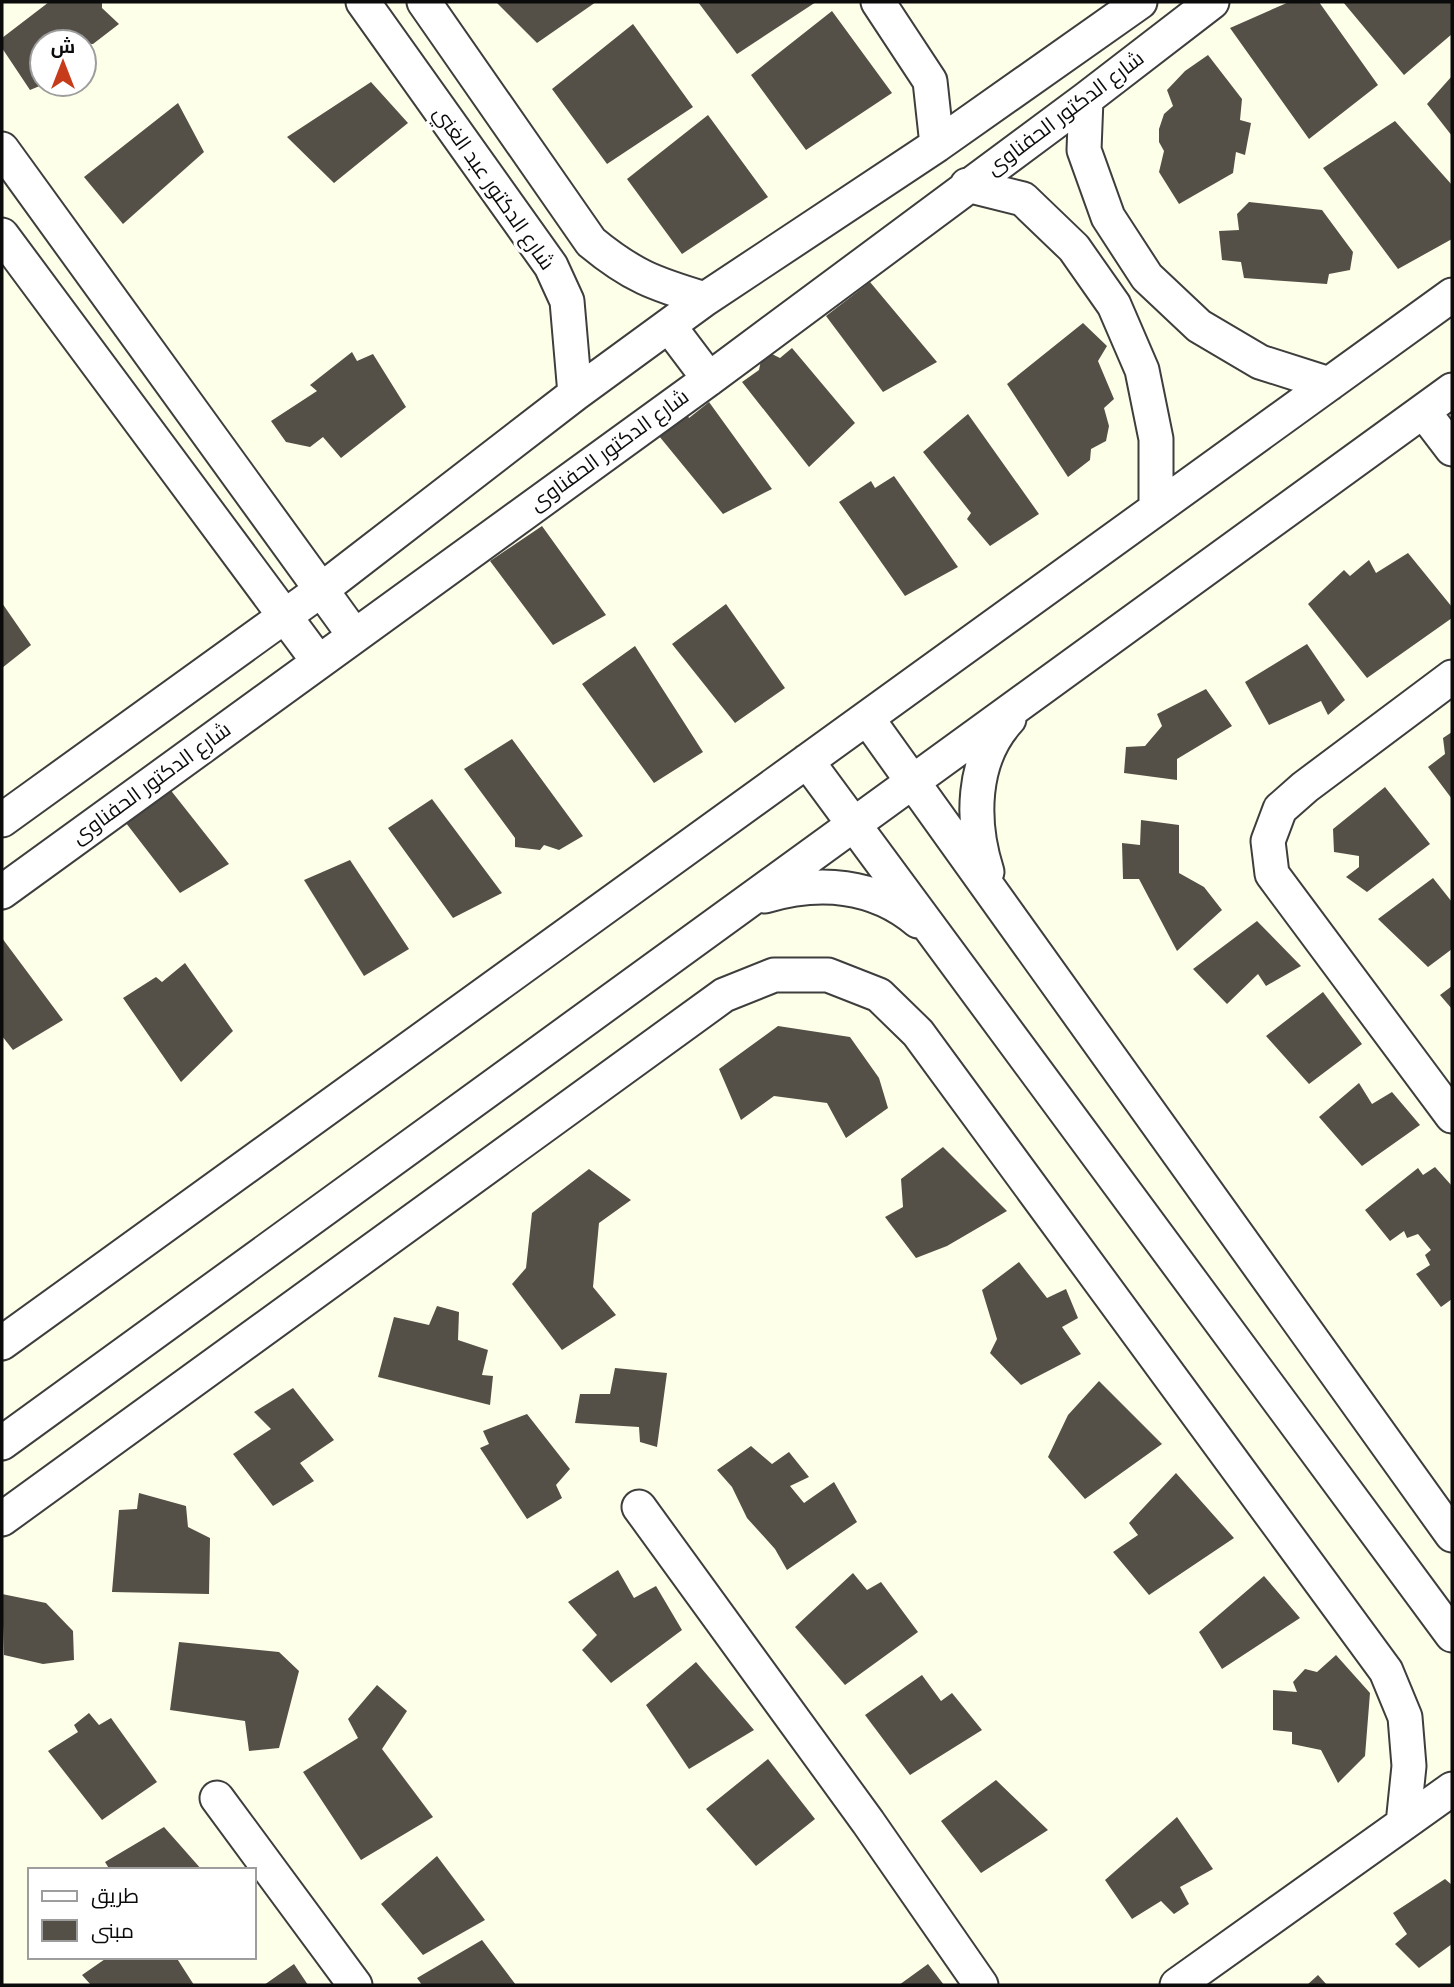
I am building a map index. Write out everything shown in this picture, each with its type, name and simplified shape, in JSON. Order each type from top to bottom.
[{"type":"street","name":"شارع الدكتور عبد الغني","points":[[363,2],[551,266],[567,301],[575,394]]},
{"type":"street","points":[[424,2],[592,242],[622,268],[659,285],[705,299]]},
{"type":"street","points":[[878,2],[930,81],[937,145]]},
{"type":"street","points":[[2,820],[17,793],[286,616],[575,394],[705,299],[937,145],[1140,2]]},
{"type":"street","name":"شارع الدكتور الحفناوى","points":[[2,892],[709,379],[1212,2]]},
{"type":"street","points":[[1086,99],[1084,150],[1108,217],[1147,277],[1199,326],[1219,338],[1260,362],[1329,384]]},
{"type":"street","points":[[2,149],[354,635]]},
{"type":"street","points":[[967,185],[1023,199],[1074,248],[1114,305],[1142,370],[1156,439],[1156,509]]},
{"type":"street","points":[[2,235],[318,661]]},
{"type":"street","points":[[2,1343],[1452,295]]},
{"type":"street","points":[[669,326],[709,379]]},
{"type":"street","points":[[2,1443],[1452,390]]},
{"type":"street","points":[[1423,411],[1452,449]]},
{"type":"street","points":[[1452,677],[1305,787],[1280,809],[1268,841],[1272,874],[1452,1116]]},
{"type":"street","points":[[994,895],[977,842],[977,787],[994,735],[1031,696]]},
{"type":"street","points":[[867,718],[1452,1535]]},
{"type":"street","points":[[807,761],[1452,1634]]},
{"type":"street","points":[[749,900],[798,886],[850,888],[898,905],[937,938]]},
{"type":"street","points":[[2,1519],[724,995],[774,975],[828,975],[879,995],[918,1033],[1385,1671],[1405,1717],[1409,1766],[1403,1824]]},
{"type":"street","points":[[639,1507],[868,1822],[981,1985]]},
{"type":"street","points":[[1177,1985],[1452,1789]]},
{"type":"street","points":[[217,1798],[355,1985]]},
{"type":"building","points":[[49,2],[102,2],[102,8],[119,24],[98,40],[98,28],[28,28],[28,87],[2,48],[2,38]]},
{"type":"building","points":[[496,2],[596,2],[537,43]]},
{"type":"building","points":[[698,2],[816,2],[737,54]]},
{"type":"building","points":[[1289,2],[1319,2],[1378,85],[1309,139],[1230,28]]},
{"type":"building","points":[[1343,2],[1452,2],[1452,34],[1404,75]]},
{"type":"building","points":[[832,11],[892,93],[806,150],[751,75]]},
{"type":"building","points":[[633,24],[693,107],[607,164],[552,89]]},
{"type":"building","points":[[1208,55],[1242,99],[1240,120],[1251,123],[1245,155],[1236,152],[1233,173],[1179,204],[1159,172],[1164,151],[1159,142],[1159,129],[1164,114],[1173,106],[1167,90],[1185,71]]},
{"type":"building","points":[[1452,76],[1452,136],[1427,104]]},
{"type":"building","points":[[371,82],[408,123],[334,183],[287,137]]},
{"type":"building","points":[[178,103],[204,152],[123,224],[84,177]]},
{"type":"building","points":[[708,115],[768,197],[682,254],[627,179]]},
{"type":"building","points":[[1395,121],[1452,185],[1452,239],[1398,269],[1323,168]]},
{"type":"building","points":[[1249,202],[1322,210],[1353,252],[1350,270],[1329,274],[1327,284],[1244,278],[1241,262],[1222,260],[1219,231],[1239,230],[1237,214]]},
{"type":"building","points":[[870,282],[937,362],[883,392],[826,316]]},
{"type":"building","points":[[1083,323],[1107,346],[1098,361],[1114,399],[1104,408],[1109,426],[1106,441],[1091,449],[1090,460],[1068,477],[1007,384]]},
{"type":"building","points":[[792,348],[855,423],[809,467],[742,382],[759,370],[761,360],[770,353],[780,358]]},
{"type":"building","points":[[352,352],[357,361],[373,354],[406,407],[341,458],[323,437],[310,447],[286,442],[271,421],[317,391],[310,385]]},
{"type":"building","points":[[709,402],[772,489],[723,514],[659,436],[686,413],[689,418]]},
{"type":"building","points":[[968,414],[1039,514],[990,546],[967,519],[971,513],[923,452]]},
{"type":"building","points":[[894,476],[958,567],[905,596],[839,502],[871,481],[875,488]]},
{"type":"building","points":[[542,526],[606,615],[553,645],[490,561]]},
{"type":"building","points":[[1408,553],[1452,607],[1452,618],[1367,678],[1308,604],[1344,570],[1350,576],[1369,560],[1376,573]]},
{"type":"building","points":[[2,603],[31,645],[2,668]]},
{"type":"building","points":[[726,604],[785,688],[735,723],[672,644]]},
{"type":"building","points":[[1307,644],[1345,700],[1328,715],[1321,701],[1269,725],[1245,682]]},
{"type":"building","points":[[635,646],[703,752],[654,783],[582,684]]},
{"type":"building","points":[[1206,689],[1232,726],[1177,759],[1177,780],[1124,773],[1126,747],[1145,746],[1162,726],[1157,714]]},
{"type":"building","points":[[1452,732],[1452,799],[1428,767],[1445,754],[1443,738]]},
{"type":"building","points":[[512,739],[583,836],[559,850],[544,845],[540,850],[515,847],[515,838],[464,769]]},
{"type":"building","points":[[165,783],[229,864],[180,893],[119,814]]},
{"type":"building","points":[[1385,787],[1430,844],[1367,892],[1346,877],[1359,867],[1359,856],[1334,852],[1333,829]]},
{"type":"building","points":[[432,799],[502,893],[453,918],[388,828]]},
{"type":"building","points":[[1141,820],[1179,825],[1179,873],[1204,887],[1222,910],[1177,951],[1139,879],[1123,879],[1122,843],[1140,845]]},
{"type":"building","points":[[350,860],[409,949],[364,976],[304,880]]},
{"type":"building","points":[[1433,878],[1452,902],[1452,949],[1428,967],[1378,919]]},
{"type":"building","points":[[1257,921],[1301,966],[1266,986],[1258,974],[1227,1004],[1193,969]]},
{"type":"building","points":[[2,938],[63,1020],[13,1050],[2,1036]]},
{"type":"building","points":[[185,963],[233,1031],[181,1082],[123,998],[156,977],[162,982]]},
{"type":"building","points":[[1452,986],[1452,1009],[1440,995]]},
{"type":"building","points":[[1323,992],[1362,1044],[1309,1084],[1266,1036]]},
{"type":"building","points":[[778,1026],[850,1037],[879,1078],[888,1108],[846,1138],[827,1103],[774,1096],[741,1120],[719,1069]]},
{"type":"building","points":[[1359,1083],[1372,1104],[1392,1092],[1420,1125],[1362,1166],[1319,1117]]},
{"type":"building","points":[[943,1147],[1007,1211],[947,1246],[916,1258],[885,1217],[903,1207],[901,1179]]},
{"type":"building","points":[[1435,1167],[1452,1186],[1452,1299],[1441,1307],[1416,1274],[1430,1265],[1425,1255],[1431,1250],[1418,1234],[1407,1238],[1404,1231],[1390,1241],[1365,1210],[1418,1168],[1423,1175]]},
{"type":"building","points":[[589,1169],[631,1200],[599,1223],[593,1287],[616,1315],[562,1350],[512,1284],[526,1268],[532,1213]]},
{"type":"building","points":[[1019,1262],[1047,1298],[1066,1289],[1078,1318],[1062,1327],[1081,1354],[1021,1385],[990,1353],[997,1339],[982,1290]]},
{"type":"building","points":[[437,1306],[459,1312],[458,1340],[488,1350],[482,1375],[493,1376],[490,1405],[378,1377],[394,1317],[429,1325]]},
{"type":"building","points":[[615,1368],[667,1373],[657,1447],[640,1442],[639,1427],[575,1423],[580,1394],[610,1394]]},
{"type":"building","points":[[1099,1381],[1162,1444],[1085,1499],[1048,1457],[1068,1415]]},
{"type":"building","points":[[293,1388],[334,1440],[300,1463],[314,1481],[273,1506],[233,1454],[271,1429],[254,1412]]},
{"type":"building","points":[[527,1414],[570,1469],[556,1485],[562,1498],[527,1519],[480,1448],[489,1444],[483,1431]]},
{"type":"building","points":[[751,1446],[772,1464],[789,1452],[809,1477],[790,1486],[804,1503],[834,1482],[857,1522],[787,1570],[775,1549],[747,1518],[732,1487],[717,1470]]},
{"type":"building","points":[[1176,1473],[1234,1538],[1149,1595],[1113,1552],[1138,1535],[1129,1523]]},
{"type":"building","points":[[139,1493],[186,1506],[188,1527],[210,1538],[209,1594],[112,1592],[119,1510],[137,1509]]},
{"type":"building","points":[[618,1570],[634,1598],[656,1586],[682,1630],[611,1683],[582,1650],[597,1635],[568,1602]]},
{"type":"building","points":[[853,1573],[867,1590],[881,1582],[918,1632],[845,1685],[795,1627]]},
{"type":"building","points":[[1264,1576],[1300,1618],[1222,1669],[1199,1632]]},
{"type":"building","points":[[2,1594],[46,1603],[73,1631],[74,1660],[43,1664],[4,1655]]},
{"type":"building","points":[[179,1642],[279,1652],[299,1671],[279,1748],[249,1751],[245,1721],[170,1710]]},
{"type":"building","points":[[1336,1655],[1370,1693],[1365,1756],[1338,1783],[1321,1750],[1292,1744],[1292,1732],[1273,1730],[1273,1690],[1297,1692],[1293,1682],[1305,1669],[1317,1672]]},
{"type":"building","points":[[696,1662],[754,1730],[689,1769],[646,1705]]},
{"type":"building","points":[[922,1675],[941,1701],[952,1693],[982,1730],[910,1775],[865,1715]]},
{"type":"building","points":[[377,1685],[407,1711],[382,1749],[433,1817],[361,1860],[303,1772],[358,1738],[348,1719]]},
{"type":"building","points":[[89,1713],[99,1725],[111,1718],[157,1782],[102,1820],[48,1751],[78,1732],[74,1725]]},
{"type":"building","points":[[768,1759],[815,1819],[756,1866],[706,1809]]},
{"type":"building","points":[[996,1780],[1048,1830],[981,1873],[941,1821]]},
{"type":"building","points":[[1177,1817],[1213,1869],[1180,1887],[1189,1904],[1174,1914],[1161,1901],[1132,1919],[1105,1880]]},
{"type":"building","points":[[164,1827],[200,1868],[109,1868],[105,1862]]},
{"type":"building","points":[[437,1856],[485,1920],[423,1955],[381,1904]]},
{"type":"building","points":[[1445,1879],[1452,1885],[1452,1944],[1419,1968],[1395,1944],[1407,1934],[1393,1913]]},
{"type":"building","points":[[482,1940],[516,1985],[422,1985],[417,1978]]},
{"type":"building","points":[[105,1959],[177,1959],[194,1985],[91,1985],[82,1975]]},
{"type":"building","points":[[294,1964],[308,1985],[264,1985]]},
{"type":"building","points":[[928,1964],[944,1985],[899,1985]]},
{"type":"building","points":[[1318,1975],[1327,1985],[1307,1985]]}]
